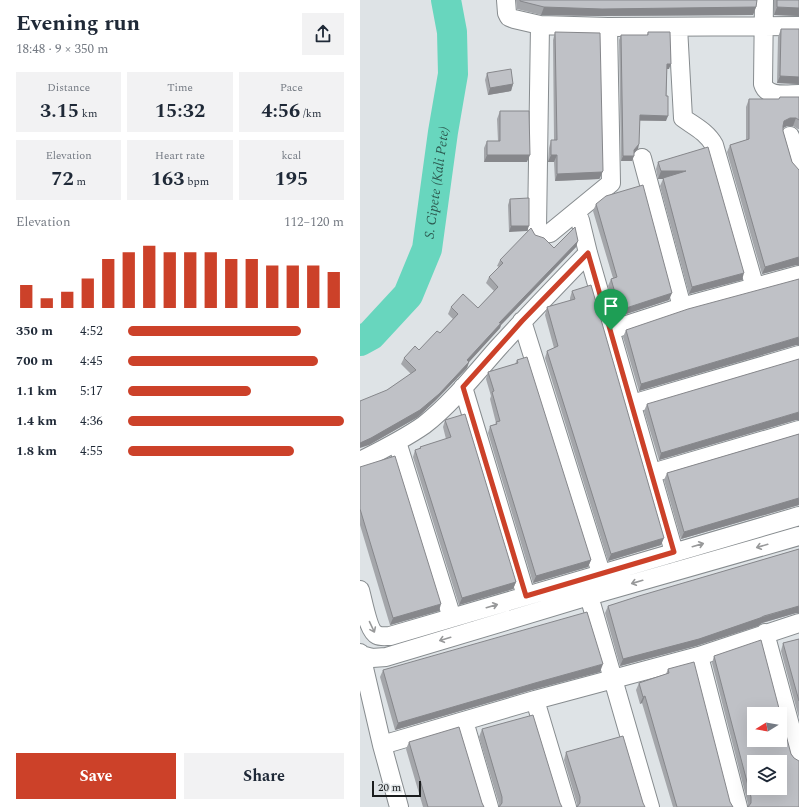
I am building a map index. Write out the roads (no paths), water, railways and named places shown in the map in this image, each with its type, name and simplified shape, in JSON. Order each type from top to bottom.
[{"type":"street","points":[[506,0],[507,13],[509,17],[540,25],[608,27],[799,26]]},
{"type":"street","points":[[764,0],[764,88],[766,91],[772,93],[799,94]]},
{"type":"street","points":[[540,25],[537,228],[539,232],[546,234],[550,233],[611,183],[608,27]]},
{"type":"street","points":[[678,27],[683,118],[710,138],[714,145],[755,288]]},
{"type":"street","points":[[790,136],[799,167]]},
{"type":"street","points":[[642,158],[682,307]]},
{"type":"street","points":[[580,220],[588,253],[674,552]]},
{"type":"street","points":[[360,461],[398,442],[424,425],[463,387],[522,321],[588,253]]},
{"type":"street","points":[[611,330],[682,307],[799,275]]},
{"type":"street","points":[[522,321],[602,573]]},
{"type":"street","points":[[632,404],[799,355]]},
{"type":"street","points":[[463,387],[526,596]]},
{"type":"street","points":[[652,473],[799,430]]},
{"type":"street","points":[[398,442],[452,618]]},
{"type":"street","points":[[360,590],[371,628],[376,635],[390,636],[799,516]]},
{"type":"street","points":[[361,654],[372,658],[386,657],[589,596],[799,536]]},
{"type":"street","points":[[589,596],[650,807]]},
{"type":"street","points":[[382,745],[535,700],[699,656],[799,623]]},
{"type":"street","points":[[765,633],[799,758]]},
{"type":"street","points":[[361,654],[382,745],[399,807]]},
{"type":"street","points":[[699,656],[738,807]]},
{"type":"street","points":[[535,700],[567,807]]},
{"type":"street","points":[[464,721],[489,807]]},
{"type":"waterway","name":"S. Cipete (Kali Pete)","points":[[360,341],[371,335],[408,295],[427,249],[443,132],[453,74],[452,32],[446,0]]}]
